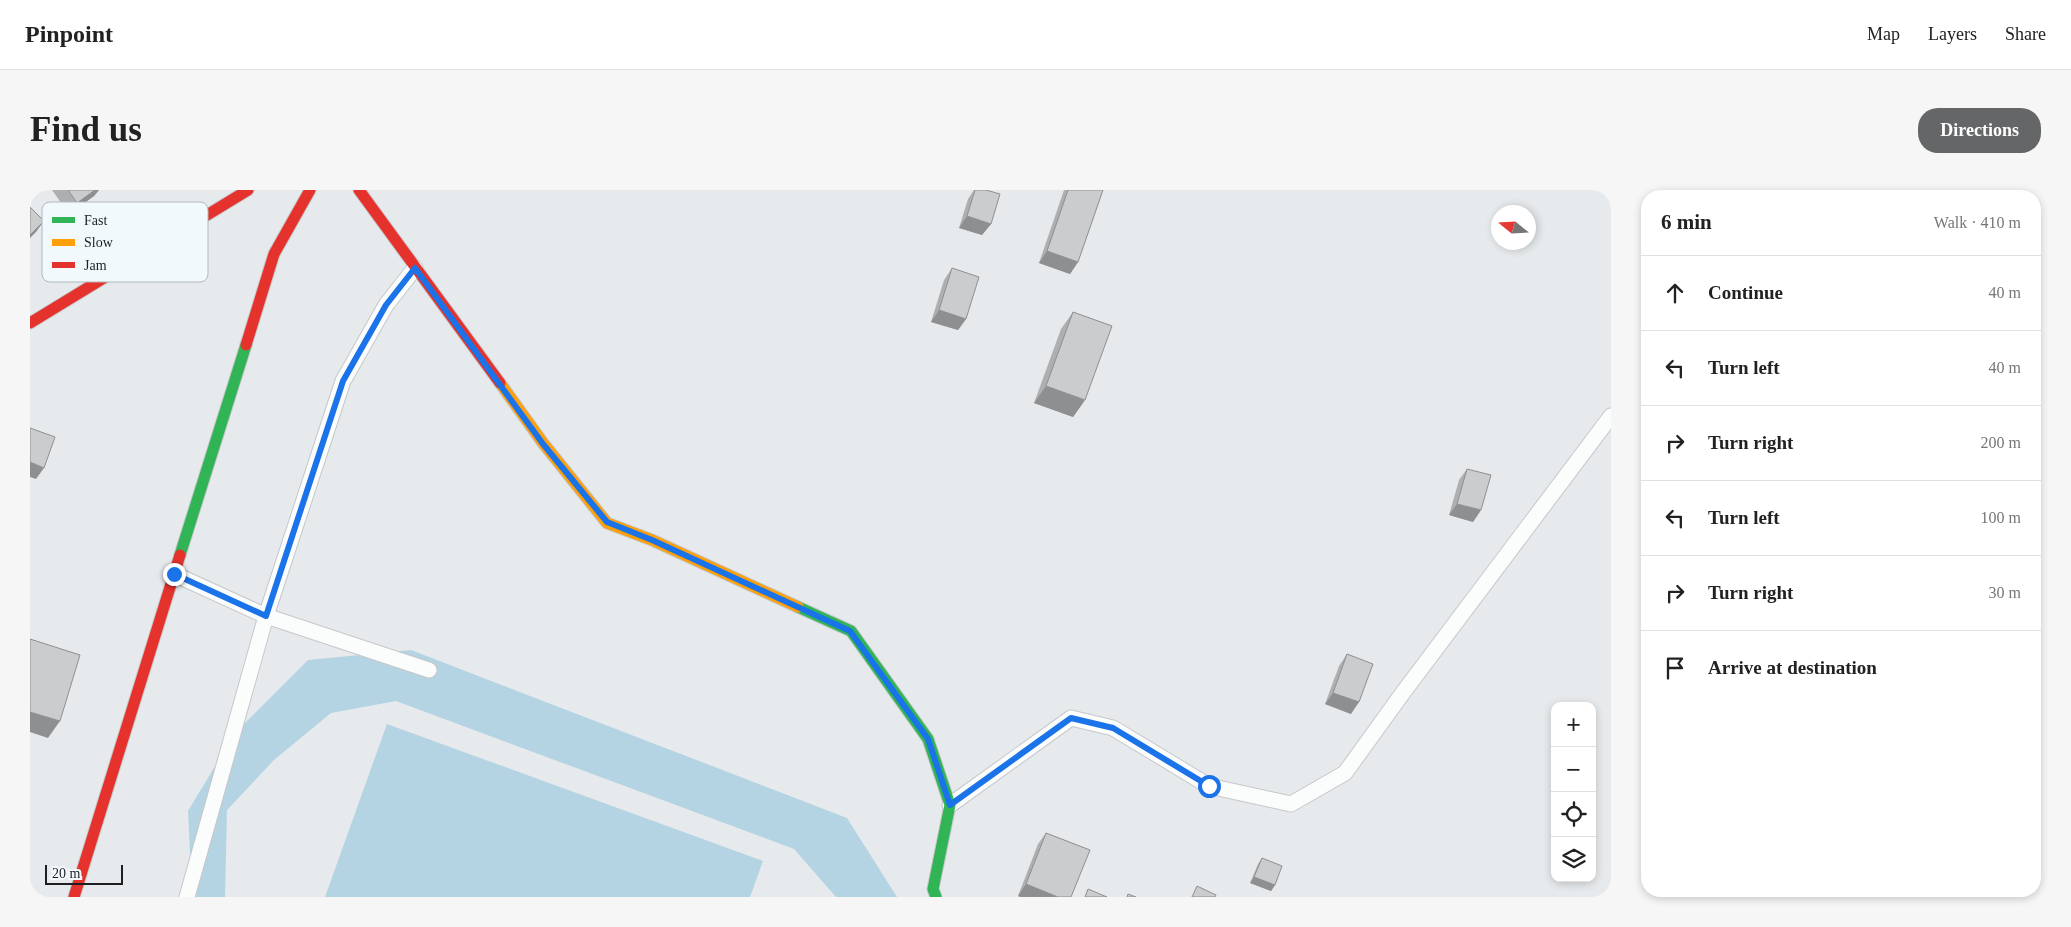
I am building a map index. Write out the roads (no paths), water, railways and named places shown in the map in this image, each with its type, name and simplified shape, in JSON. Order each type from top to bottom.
[{"type":"street","points":[[208,214],[248,190]]},
{"type":"street","points":[[74,897],[274,254],[310,190]]},
{"type":"street","points":[[359,190],[543,444],[607,522],[652,540],[850,631],[928,739],[950,805],[933,889],[936,897]]},
{"type":"street","points":[[30,323],[97,282]]},
{"type":"lane","points":[[187,897],[266,616],[343,381],[386,305],[415,268]]},
{"type":"lane","points":[[950,805],[1071,718],[1113,728],[1209,786],[1291,804],[1345,773],[1611,416]]},
{"type":"lane","points":[[174,574],[266,616],[429,670]]}]
